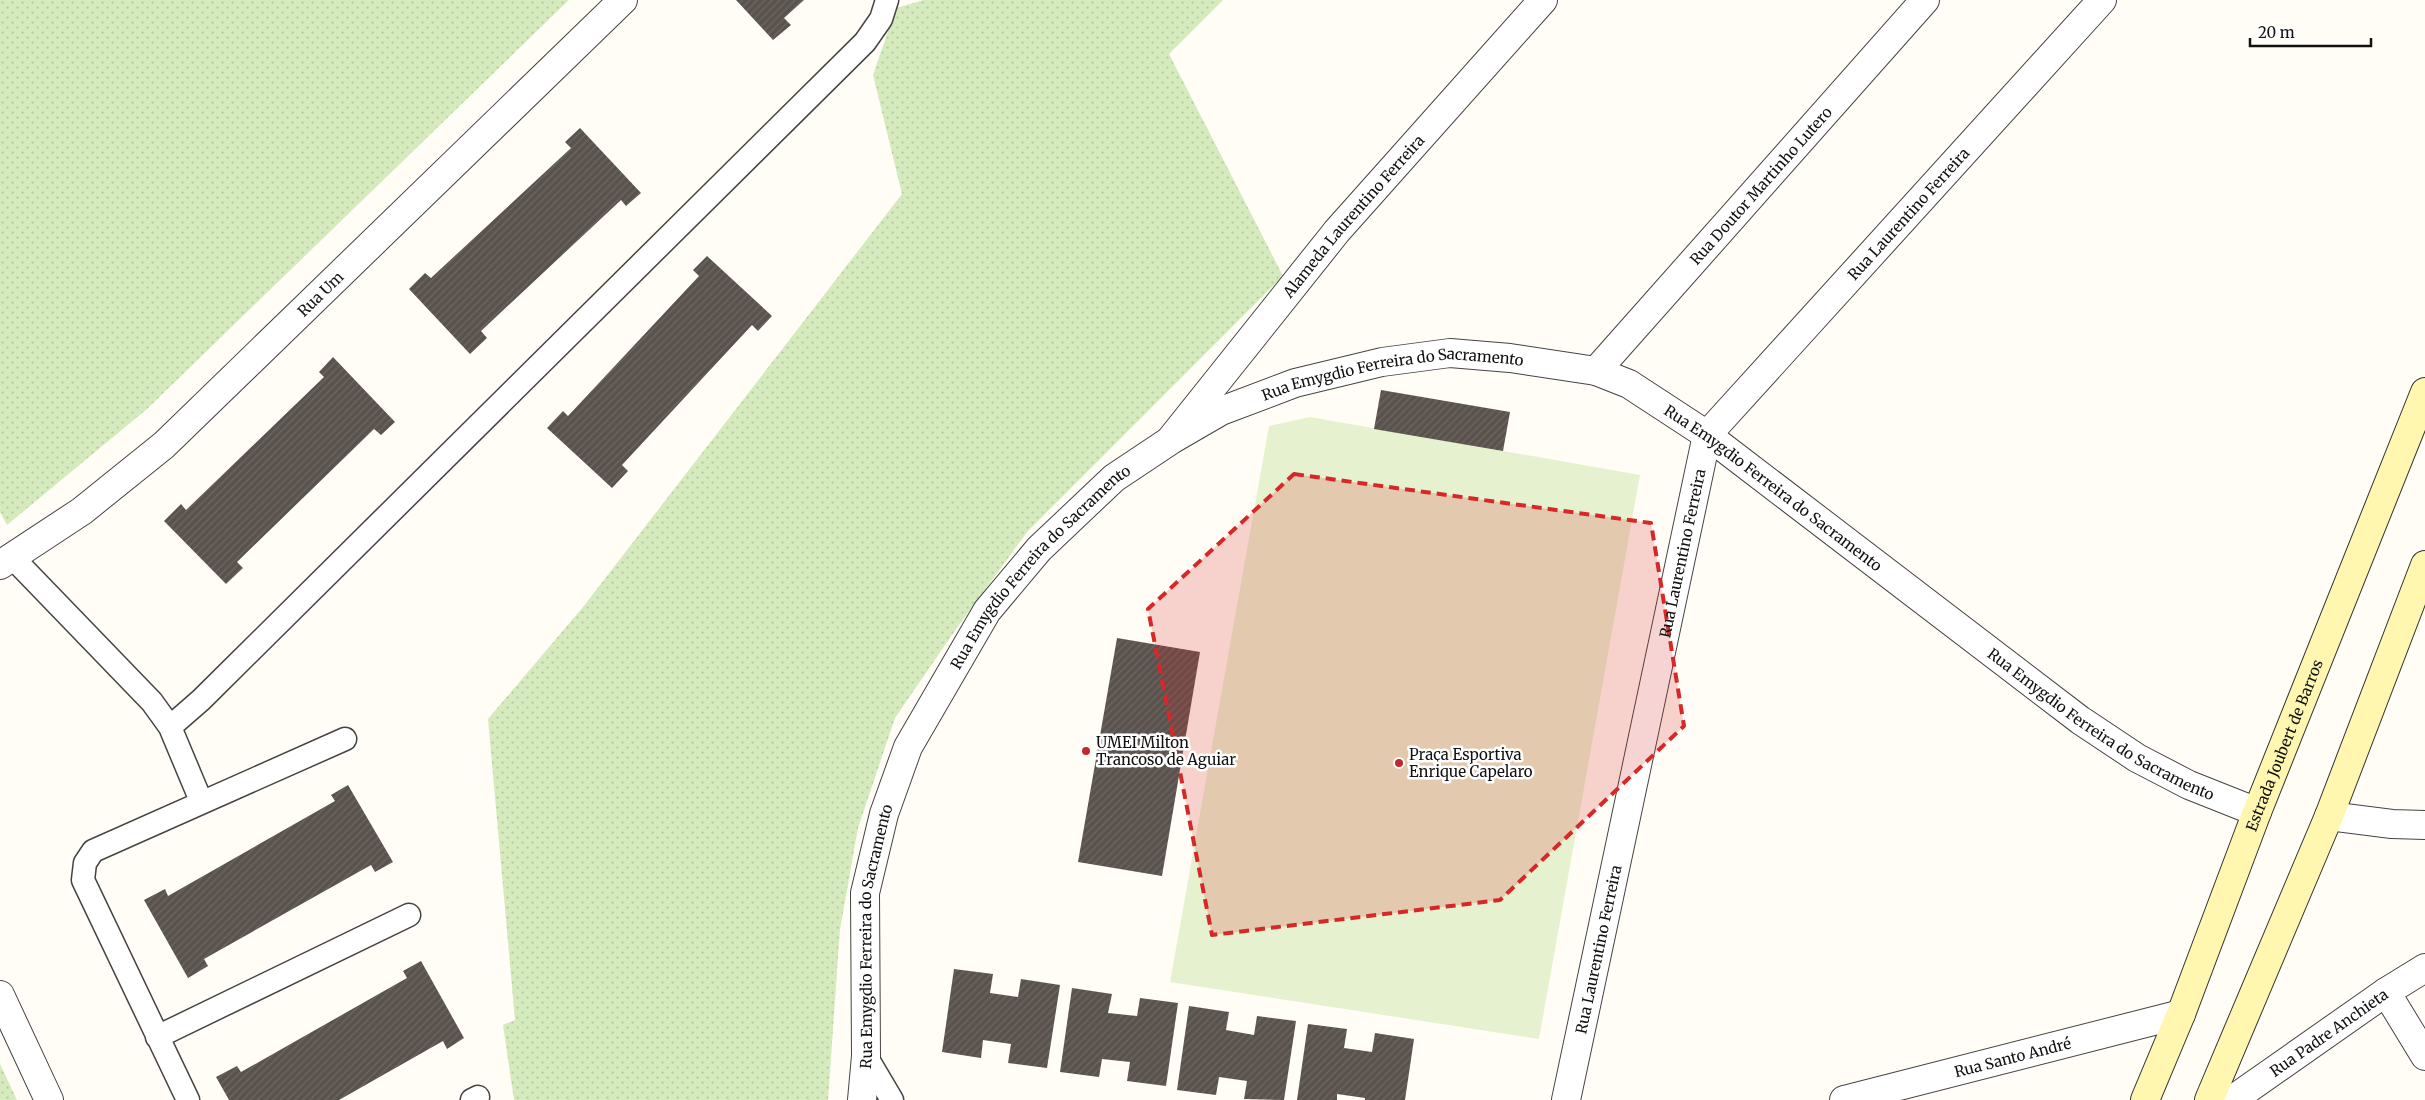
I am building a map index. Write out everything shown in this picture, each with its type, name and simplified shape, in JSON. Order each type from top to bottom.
[{"type":"main road","name":"Estrada Joubert de Barros","points":[[2145,1100],[2181,1014],[2257,812],[2425,392]]},
{"type":"main road","points":[[2209,1100],[2329,816],[2425,565]]},
{"type":"street","name":"Rua Um","points":[[6,561],[82,511],[164,446],[623,0]]},
{"type":"street","name":"Alameda Laurentino Ferreira","points":[[1171,440],[1337,231],[1543,0]]},
{"type":"street","name":"Rua Doutor Martinho Lutero","points":[[1596,370],[1925,0]]},
{"type":"street","name":"Rua Laurentino Ferreira","points":[[1566,1100],[1708,435],[2102,0]]},
{"type":"street","name":"Rua Emygdio Ferreira do Sacramento","points":[[862,1100],[866,1056],[865,893],[884,814],[908,747],[988,611],[1040,549],[1114,478],[1171,440],[1221,411],[1295,384],[1382,362],[1450,353],[1510,358],[1596,370],[1629,384],[1708,435],[2080,720],[2137,758],[2189,785],[2257,812]]},
{"type":"street","points":[[2329,816],[2392,824],[2425,825]]},
{"type":"street","name":"Rua Padre Anchieta","points":[[2232,1100],[2386,992],[2425,968]]},
{"type":"street","points":[[2386,992],[2425,1056]]},
{"type":"street","points":[[0,995],[49,1100]]},
{"type":"street","name":"Rua Santo André","points":[[1844,1100],[2181,1014]]},
{"type":"lane","points":[[170,727],[208,693],[865,42],[881,19],[887,0]]},
{"type":"lane","points":[[6,561],[152,702],[170,727],[201,801]]},
{"type":"lane","points":[[188,1100],[83,880],[85,863],[93,851],[201,801],[345,739]]},
{"type":"lane","points":[[158,1038],[409,915]]},
{"type":"lane","points":[[866,1056],[892,1100]]},
{"type":"highlighted area","points":[[1294,474],[1651,523],[1684,726],[1500,900],[1212,935],[1148,609]]},
{"type":"green space","points":[[0,0],[569,0],[147,409],[7,525],[0,512]]},
{"type":"green space","points":[[924,0],[1223,0],[1169,54],[1283,276],[1028,531],[956,629],[895,718],[858,828],[840,929],[828,1100],[514,1100],[503,1025],[515,1020],[488,719],[583,607],[902,194],[873,75],[896,8]]},
{"type":"green space","name":"Praça Esportiva Enrique Capelaro","points":[[1310,417],[1640,475],[1539,1039],[1170,982],[1269,426]]},
{"type":"green space","points":[[0,1064],[17,1100],[0,1100]]},
{"type":"building","points":[[736,0],[804,0],[784,18],[791,25],[773,40]]},
{"type":"building","points":[[580,128],[641,193],[626,206],[621,200],[481,331],[487,338],[470,354],[409,289],[425,273],[431,278],[571,148],[565,142]]},
{"type":"building","points":[[707,256],[772,316],[758,331],[752,325],[622,465],[628,471],[612,488],[547,428],[563,411],[568,416],[699,276],[693,270]]},
{"type":"building","points":[[333,357],[395,422],[381,435],[374,429],[237,562],[243,568],[226,584],[164,521],[181,504],[186,510],[324,377],[319,372]]},
{"type":"building","points":[[1381,390],[1510,412],[1503,451],[1374,429]]},
{"type":"building","points":[[1117,638],[1200,652],[1162,876],[1078,862]]},
{"type":"building","points":[[348,785],[393,862],[375,872],[371,865],[204,959],[208,966],[188,978],[144,900],[165,889],[168,896],[335,801],[331,795]]},
{"type":"building","points":[[421,961],[464,1038],[447,1049],[443,1041],[339,1100],[229,1100],[216,1077],[237,1066],[241,1072],[407,978],[403,971]]},
{"type":"building","points":[[954,969],[993,974],[990,993],[1018,997],[1021,979],[1060,985],[1047,1068],[1008,1063],[1011,1044],[983,1040],[981,1058],[942,1052]]},
{"type":"building","points":[[1072,988],[1112,994],[1108,1013],[1137,1016],[1140,998],[1178,1003],[1166,1086],[1127,1081],[1130,1062],[1102,1059],[1099,1077],[1060,1072]]},
{"type":"building","points":[[1189,1006],[1229,1012],[1226,1030],[1254,1035],[1257,1016],[1296,1021],[1284,1100],[1244,1099],[1247,1081],[1219,1077],[1216,1095],[1177,1090]]},
{"type":"building","points":[[1308,1024],[1347,1029],[1344,1048],[1372,1052],[1375,1033],[1414,1039],[1405,1100],[1365,1100],[1365,1098],[1337,1094],[1337,1100],[1297,1100]]},
{"type":"place","name":"UMEI Milton Trancoso de Aguiar","points":[[1086,751]]},
{"type":"place","name":"Praça Esportiva Enrique Capelaro","points":[[1399,763]]}]
